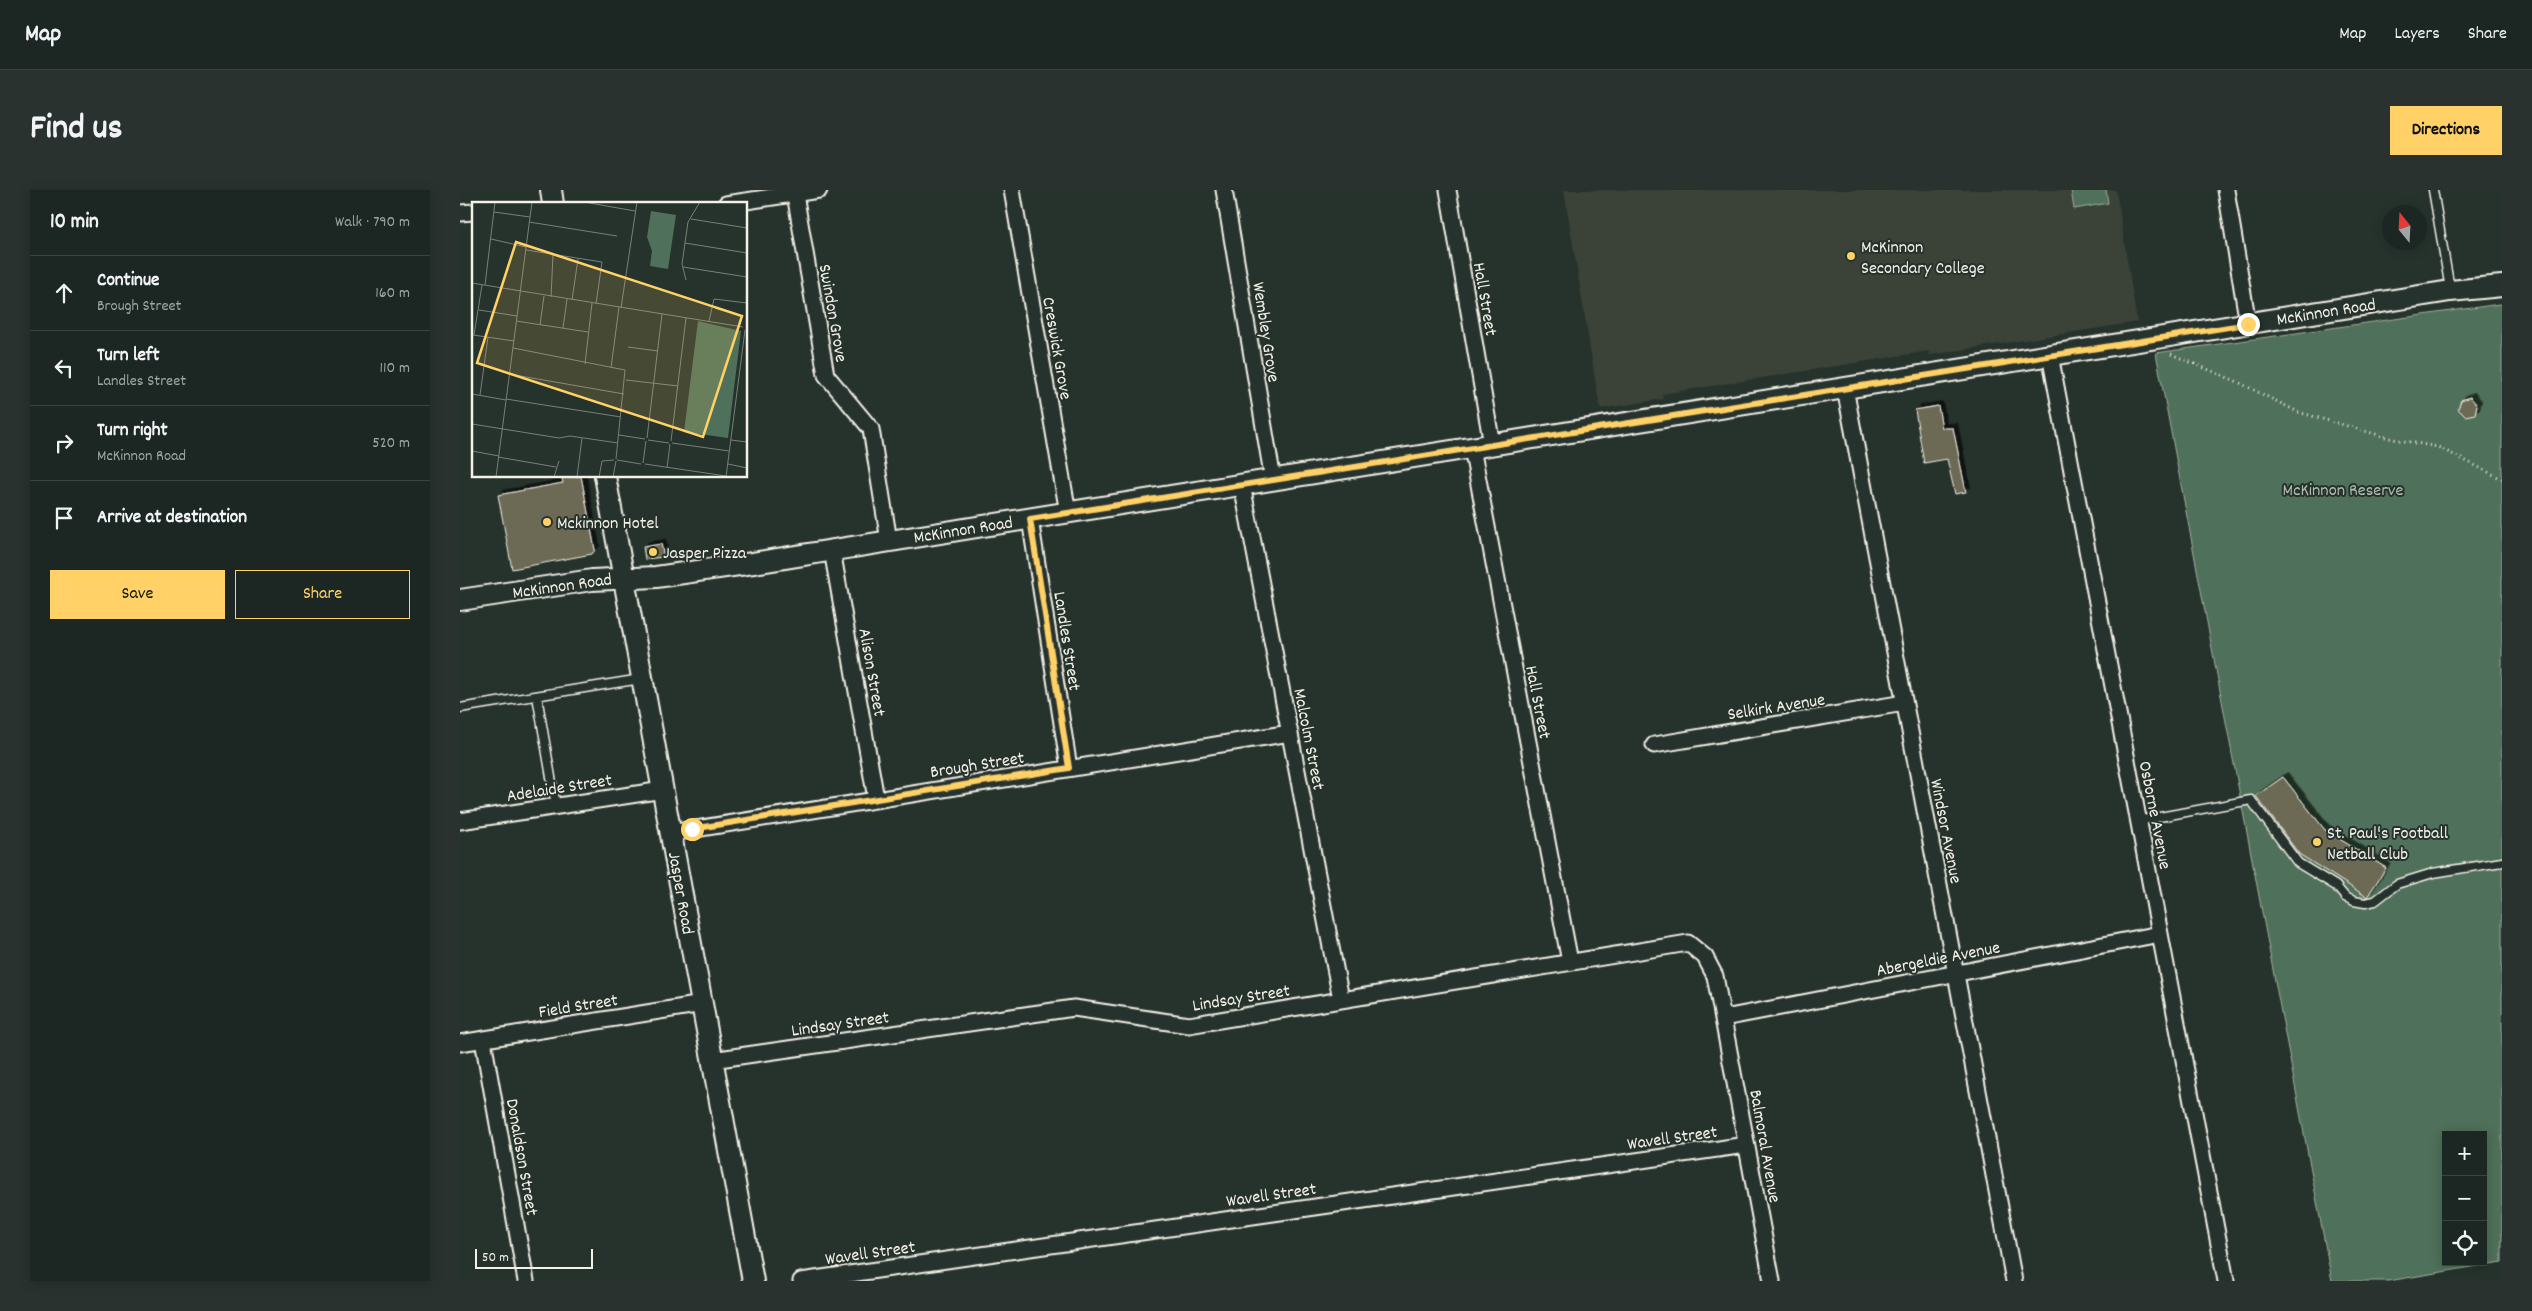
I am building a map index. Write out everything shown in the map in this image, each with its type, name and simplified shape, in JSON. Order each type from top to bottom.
[{"type":"street","points":[[740,202],[819,190]]},
{"type":"street","name":"Creswick Grove","points":[[1012,190],[1068,513]]},
{"type":"street","name":"Wembley Grove","points":[[1224,190],[1273,480]]},
{"type":"street","name":"Hall Street","points":[[1448,190],[1492,445]]},
{"type":"street","points":[[2226,190],[2248,324]]},
{"type":"street","name":"Swindon Grove","points":[[795,194],[826,375],[871,429],[889,541]]},
{"type":"street","name":"McKinnon Road","points":[[460,600],[592,580],[624,577],[656,578],[2450,291],[2502,286]]},
{"type":"street","name":"Osborne Avenue","points":[[2050,355],[2226,1281]]},
{"type":"street","name":"Windsor Avenue","points":[[1845,388],[2014,1281]]},
{"type":"street","name":"Hall Street","points":[[1472,448],[1570,962]]},
{"type":"street","name":"Jasper Road","points":[[605,478],[753,1281]]},
{"type":"street","name":"Malcolm Street","points":[[1242,485],[1341,999]]},
{"type":"street","name":"Landles Street","points":[[1030,519],[1069,768]]},
{"type":"street","name":"Alison Street","points":[[832,550],[876,799]]},
{"type":"street","name":"Selkirk Avenue","points":[[1654,745],[1904,703]]},
{"type":"street","name":"Brough Street","points":[[671,833],[1290,733]]},
{"type":"street","name":"Adelaide Street","points":[[460,821],[663,790]]},
{"type":"street","name":"Abergeldie Avenue","points":[[1724,1018],[2160,934]]},
{"type":"street","name":"Lindsay Street","points":[[712,1060],[1074,1008],[1189,1024],[1688,943],[1705,957],[1716,976],[1724,1018]]},
{"type":"street","name":"Field Street","points":[[460,1043],[702,1004]]},
{"type":"street","name":"Balmoral Avenue","points":[[1724,1018],[1772,1281]]},
{"type":"street","name":"Donaldson Street","points":[[483,1040],[526,1281]]},
{"type":"street","name":"Wavell Street","points":[[801,1281],[1746,1145]]},
{"type":"lane","points":[[2433,190],[2450,291]]},
{"type":"lane","points":[[460,708],[643,679]]},
{"type":"lane","points":[[538,696],[556,806]]},
{"type":"lane","points":[[2138,821],[2251,800],[2298,863],[2336,886],[2349,899],[2360,902],[2375,901],[2385,896],[2397,884],[2433,873],[2502,862]]},
{"type":"path","points":[[2141,341],[2238,382],[2298,412],[2393,439],[2438,448],[2502,479]]},
{"type":"shaded area","name":"McKinnon Secondary College","points":[[1564,190],[2116,190],[2137,322],[1930,355],[1929,351],[1662,394],[1663,399],[1600,409]]},
{"type":"green space","points":[[2071,190],[2106,190],[2108,203],[2074,209]]},
{"type":"green space","name":"McKinnon Reserve","points":[[2500,304],[2502,305],[2502,1262],[2487,1264],[2487,1131],[2442,1131],[2442,1266],[2478,1266],[2388,1281],[2332,1281],[2156,353]]},
{"type":"building","points":[[2470,397],[2477,405],[2475,414],[2465,416],[2458,409],[2461,400]]},
{"type":"building","points":[[1938,406],[1942,428],[1953,428],[1966,492],[1955,494],[1947,459],[1924,463],[1915,410]]},
{"type":"building","name":"Mckinnon Hotel","points":[[562,478],[581,478],[595,550],[592,554],[512,569],[498,495],[563,483]]},
{"type":"building","name":"Jasper Pizza","points":[[661,544],[664,557],[645,559],[643,547]]},
{"type":"building","name":"St. Paul's Football Netball Club","points":[[2283,777],[2325,830],[2386,868],[2367,897],[2299,854],[2256,796]]},
{"type":"place","name":"McKinnon Secondary College","points":[[1851,256]]},
{"type":"place","name":"Mckinnon Hotel","points":[[547,522]]},
{"type":"place","name":"Jasper Pizza","points":[[653,552]]},
{"type":"place","name":"St. Paul's Football Netball Club","points":[[2317,842]]},
{"type":"route","points":[[692,829],[1069,768],[1030,519],[2248,324]]}]
